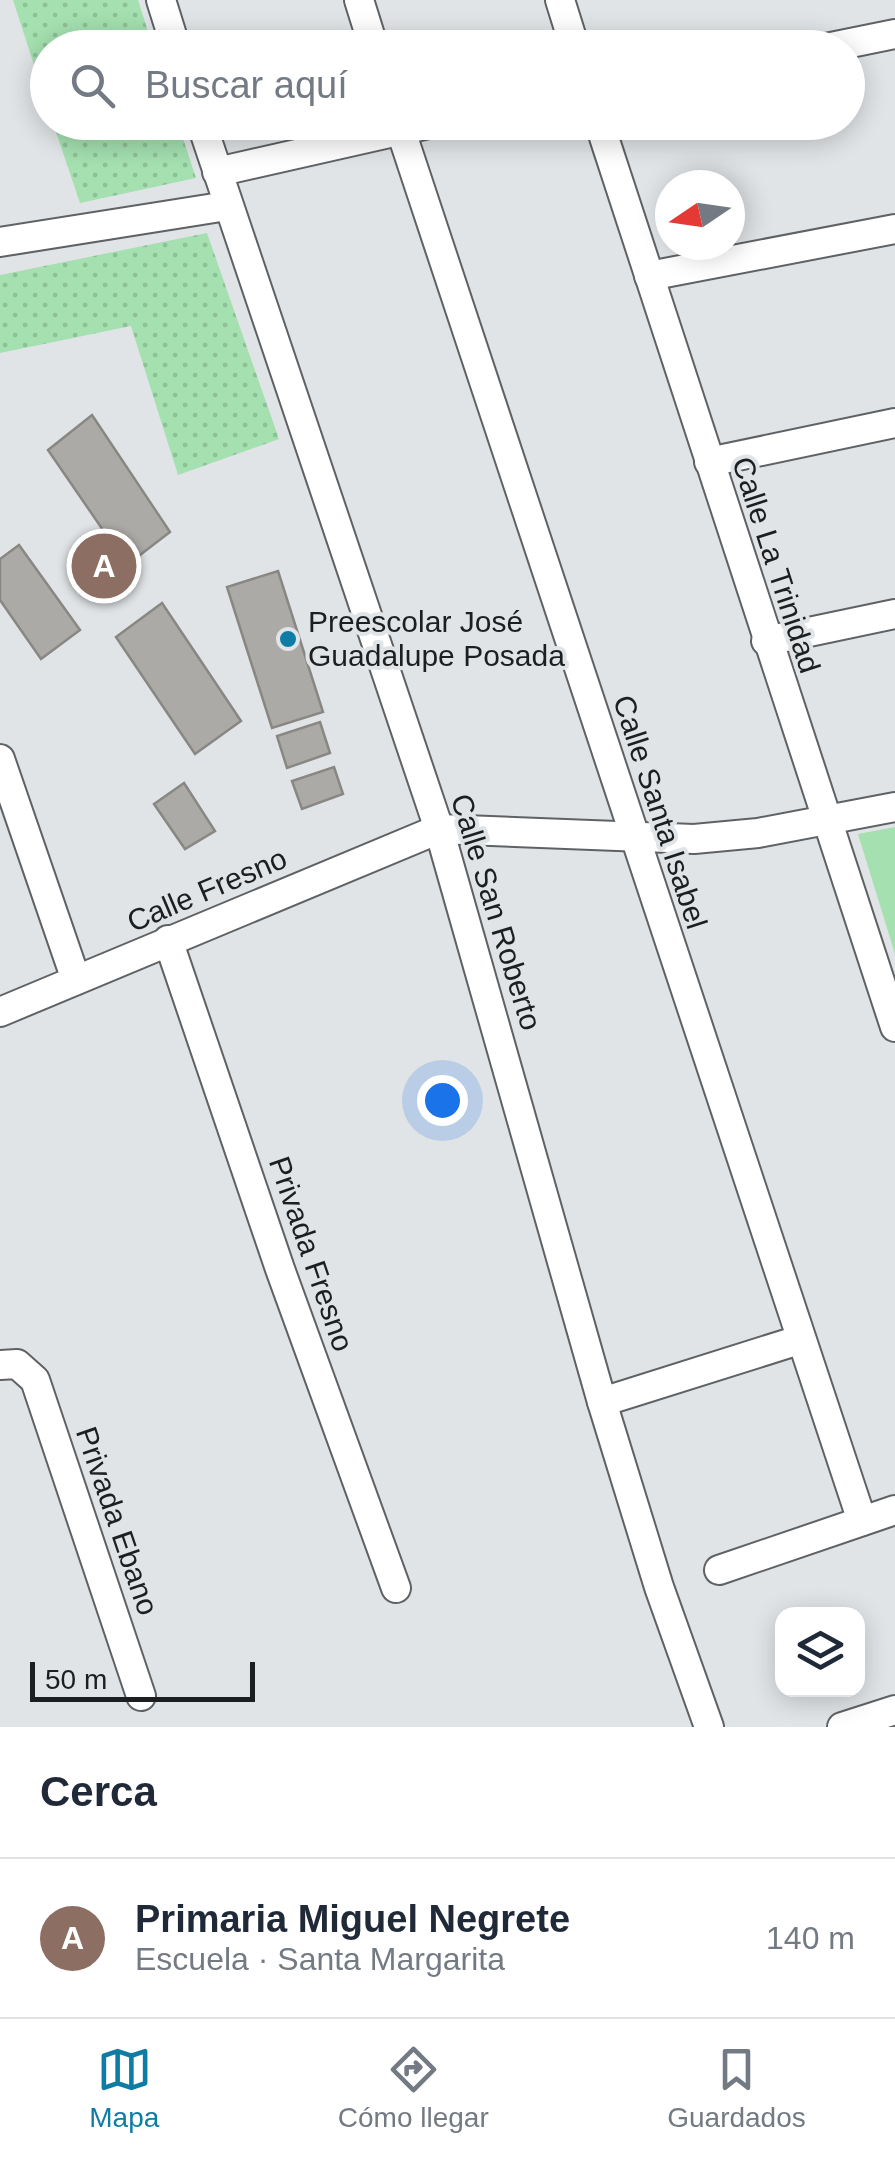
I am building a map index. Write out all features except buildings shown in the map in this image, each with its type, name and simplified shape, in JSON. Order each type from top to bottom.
[{"type":"street","points":[[161,0],[170,30]]},
{"type":"street","points":[[358,0],[368,30]]},
{"type":"street","points":[[560,0],[569,30]]},
{"type":"street","points":[[865,40],[895,34]]},
{"type":"street","name":"Calle San Roberto","points":[[207,140],[439,830],[602,1402],[659,1587],[710,1727]]},
{"type":"street","points":[[217,172],[344,140]]},
{"type":"street","name":"Calle Santa Isabel","points":[[404,140],[862,1521]]},
{"type":"street","name":"Calle La Trinidad","points":[[606,140],[895,1027]]},
{"type":"street","points":[[0,242],[227,206]]},
{"type":"street","points":[[648,276],[895,229]]},
{"type":"street","points":[[708,462],[895,423]]},
{"type":"street","points":[[766,641],[895,614]]},
{"type":"street","points":[[0,759],[76,980]]},
{"type":"street","points":[[439,830],[694,839],[758,833],[895,807]]},
{"type":"street","name":"Calle Fresno","points":[[0,1012],[439,830]]},
{"type":"street","name":"Privada Fresno","points":[[168,940],[280,1269],[396,1588]]},
{"type":"street","points":[[602,1402],[799,1340]]},
{"type":"street","name":"Privada Ebano","points":[[14,1367],[35,1380],[141,1696]]},
{"type":"street","points":[[719,1570],[895,1510]]},
{"type":"street","points":[[842,1727],[895,1710]]},
{"type":"green space","points":[[13,0],[138,0],[148,30],[30,30],[30,52]]},
{"type":"green space","points":[[59,140],[184,140],[196,178],[80,203]]},
{"type":"green space","points":[[207,233],[279,439],[178,475],[131,326],[0,353],[0,275]]},
{"type":"green space","points":[[895,827],[895,954],[858,834]]},
{"type":"place","name":"Primaria Miguel Negrete","points":[[104,566]]},
{"type":"place","name":"Preescolar José Guadalupe Posada","points":[[288,639]]}]
